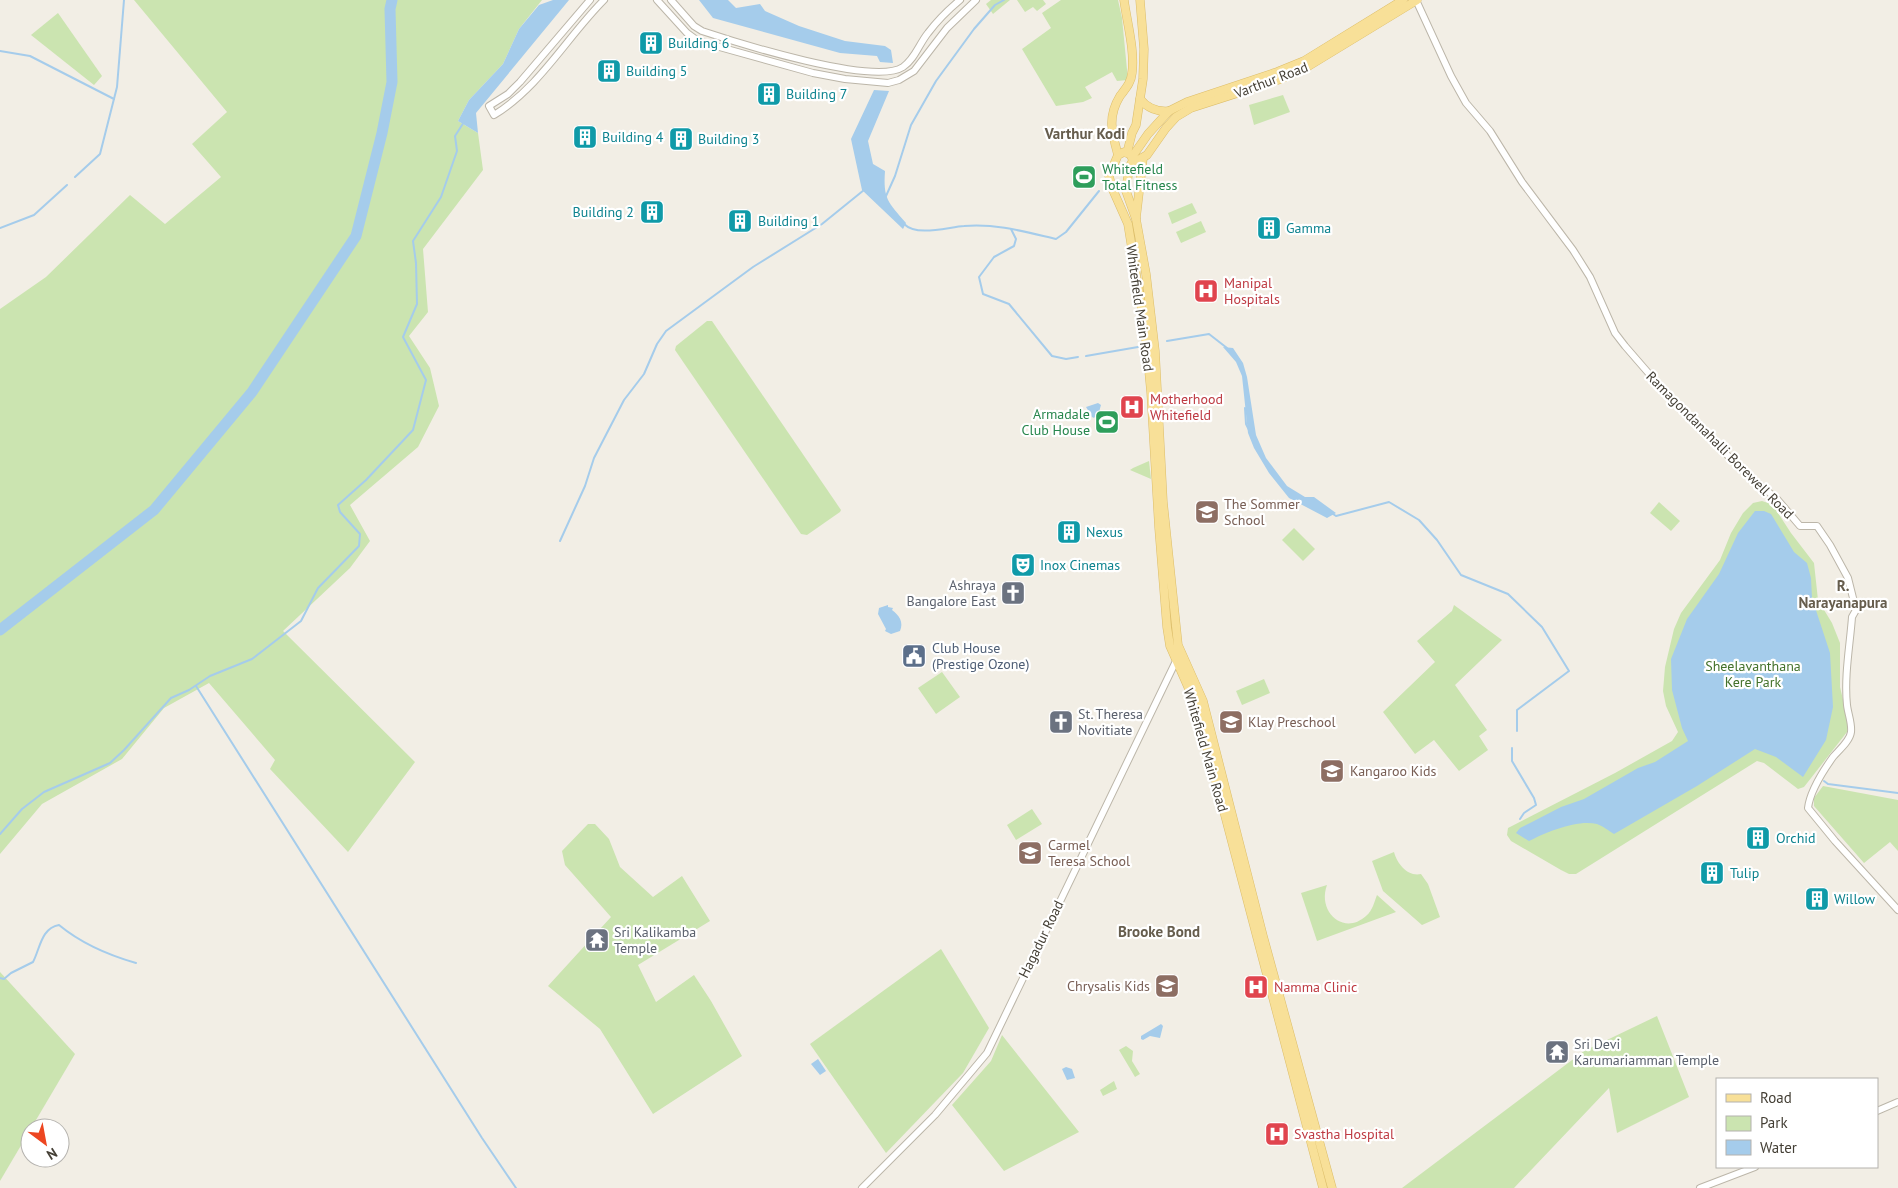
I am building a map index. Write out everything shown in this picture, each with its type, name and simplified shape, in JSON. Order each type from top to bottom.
[{"type":"main road","points":[[1124,0],[1132,72],[1130,84],[1116,104],[1112,115],[1111,129],[1121,168],[1130,160]]},
{"type":"main road","name":"Whitefield Main Road","points":[[1140,0],[1144,49],[1143,73],[1136,125],[1132,133],[1126,192],[1136,219],[1146,274],[1155,351],[1163,502],[1179,659],[1196,705],[1323,1188]]},
{"type":"main road","name":"Varthur Road","points":[[1130,160],[1148,134],[1169,111],[1188,102],[1278,72],[1304,61],[1403,0]]},
{"type":"main road","name":"Varthur Road","points":[[1130,160],[1143,158],[1147,155],[1176,117],[1191,108],[1281,79],[1308,67],[1417,0]]},
{"type":"main road","points":[[1132,72],[1143,73]]},
{"type":"main road","points":[[1140,99],[1144,104],[1161,112],[1169,111]]},
{"type":"main road","points":[[1117,158],[1130,160]]},
{"type":"main road","name":"Whitefield Main Road","points":[[1117,158],[1109,176],[1112,188],[1128,224],[1145,329],[1151,392],[1159,528],[1170,646],[1203,701],[1263,936],[1332,1188]]},
{"type":"main road","points":[[1136,219],[1143,158]]},
{"type":"street","points":[[590,0],[514,88],[489,106],[494,115],[521,95],[588,16],[604,0]]},
{"type":"street","points":[[657,0],[687,33],[698,40],[805,71],[868,82],[893,82],[904,78],[918,67],[927,52],[947,28],[976,0]]},
{"type":"street","points":[[671,0],[694,26],[702,32],[816,64],[880,73],[895,71],[911,60],[928,32],[960,0]]},
{"type":"street","name":"Ramagondanahalli Borewell Road","points":[[1417,0],[1451,76],[1466,103],[1490,132],[1522,182],[1573,250],[1590,277],[1616,333],[1625,346],[1664,391],[1742,470],[1777,499],[1800,526],[1817,526],[1848,578],[1856,610],[1852,617],[1847,672],[1847,705],[1851,722],[1851,733],[1832,758],[1817,784],[1809,798],[1808,808],[1835,841],[1898,910]]},
{"type":"street","points":[[534,65],[542,72]]},
{"type":"street","points":[[844,79],[845,69]]},
{"type":"street","points":[[879,82],[880,73]]},
{"type":"street","name":"Hagadur Road","points":[[862,1188],[935,1115],[986,1053],[1179,659]]},
{"type":"street","points":[[1878,1111],[1898,1102]]},
{"type":"street","points":[[1700,1188],[1752,1168]]},
{"type":"green space","points":[[134,0],[542,0],[519,29],[503,64],[469,100],[458,121],[478,133],[483,170],[423,249],[428,312],[409,336],[430,368],[439,406],[418,447],[350,505],[370,541],[350,568],[283,631],[415,762],[348,852],[270,769],[275,760],[209,683],[164,708],[122,759],[42,804],[0,854],[0,309],[46,277],[130,195],[165,224],[221,177],[192,144],[227,112]]},
{"type":"green space","points":[[991,0],[1010,0],[993,14],[986,4]]},
{"type":"green space","points":[[1017,0],[1043,0],[1046,4],[1037,11],[1033,7],[1025,12]]},
{"type":"green space","points":[[1061,0],[1118,0],[1122,18],[1128,80],[1117,81],[1112,72],[1085,87],[1092,98],[1083,102],[1056,106],[1022,49],[1051,28],[1042,13]]},
{"type":"green space","points":[[58,13],[102,76],[94,85],[31,35]]},
{"type":"green space","points":[[1283,95],[1290,112],[1254,125],[1249,105]]},
{"type":"green space","points":[[1192,203],[1197,213],[1172,224],[1168,213]]},
{"type":"green space","points":[[1201,221],[1206,232],[1181,243],[1176,232]]},
{"type":"green space","points":[[707,321],[712,321],[841,510],[807,535],[801,534],[675,350],[676,346]]},
{"type":"green space","points":[[1149,461],[1151,479],[1130,470],[1133,468]]},
{"type":"green space","name":"Sheelavanthana Kere Park","points":[[1762,501],[1768,503],[1776,510],[1814,563],[1818,600],[1832,623],[1840,643],[1840,687],[1849,725],[1847,732],[1804,787],[1798,789],[1764,763],[1757,761],[1576,874],[1569,874],[1561,870],[1511,841],[1507,835],[1508,828],[1615,773],[1672,741],[1678,732],[1666,706],[1663,691],[1665,667],[1674,629],[1681,613],[1720,560],[1731,533],[1743,513],[1753,503]]},
{"type":"green space","points":[[1659,502],[1680,521],[1671,531],[1650,513]]},
{"type":"green space","points":[[1294,528],[1315,549],[1303,561],[1282,540]]},
{"type":"green space","points":[[1454,605],[1502,640],[1455,685],[1487,730],[1479,736],[1488,750],[1459,771],[1434,740],[1415,754],[1383,712],[1435,662],[1417,641],[1452,611]]},
{"type":"green space","points":[[942,672],[960,697],[936,714],[918,688]]},
{"type":"green space","points":[[1264,679],[1270,693],[1242,705],[1236,691]]},
{"type":"green space","points":[[1823,786],[1898,800],[1898,851],[1890,842],[1864,863],[1814,806],[1814,798]]},
{"type":"green space","points":[[1032,809],[1042,824],[1016,840],[1007,825]]},
{"type":"green space","points":[[588,824],[595,824],[609,839],[620,867],[653,897],[682,876],[710,921],[638,965],[656,1002],[694,975],[742,1056],[653,1114],[600,1029],[548,986],[611,917],[565,865],[562,851]]},
{"type":"green space","points":[[1394,852],[1404,869],[1412,874],[1421,874],[1428,884],[1440,917],[1422,925],[1383,891],[1372,861]]},
{"type":"green space","points":[[1327,885],[1325,895],[1329,912],[1341,922],[1358,922],[1366,916],[1372,909],[1377,895],[1396,912],[1317,941],[1301,893]]},
{"type":"green space","points":[[941,949],[989,1028],[963,1073],[886,1153],[810,1044]]},
{"type":"green space","points":[[0,972],[75,1054],[37,1118],[20,1118],[20,1147],[0,1181]]},
{"type":"green space","points":[[1657,1016],[1689,1097],[1617,1133],[1609,1088],[1514,1188],[1402,1188],[1584,1051]]},
{"type":"green space","points":[[1002,1035],[1079,1132],[1004,1171],[952,1105],[991,1061]]},
{"type":"green space","points":[[1126,1046],[1133,1051],[1132,1061],[1140,1074],[1135,1077],[1119,1050]]},
{"type":"green space","points":[[1114,1081],[1117,1089],[1103,1096],[1100,1090]]},
{"type":"water","points":[[553,0],[569,0],[476,113],[478,133],[458,121],[469,100],[503,64],[519,29],[539,5]]},
{"type":"water","points":[[699,0],[728,0],[736,8],[760,4],[765,11],[799,26],[845,41],[885,46],[891,50],[893,63],[880,62],[877,56],[840,53],[713,18]]},
{"type":"water","points":[[874,90],[889,91],[868,141],[873,164],[885,171],[885,188],[888,200],[906,223],[903,229],[862,190],[851,139]]},
{"type":"water","points":[[1223,347],[1233,348],[1243,363],[1256,435],[1266,458],[1287,486],[1305,497],[1314,497],[1336,513],[1327,518],[1289,498],[1269,473],[1254,448],[1248,433],[1242,376],[1236,362]]},
{"type":"water","points":[[1098,403],[1101,405],[1099,412],[1094,418],[1086,407]]},
{"type":"water","name":"Sheelavanthana Kere Park","points":[[1755,511],[1764,511],[1771,514],[1794,552],[1807,563],[1811,578],[1812,598],[1830,653],[1833,707],[1826,740],[1803,777],[1776,757],[1755,749],[1697,786],[1614,834],[1597,824],[1589,823],[1562,827],[1529,841],[1516,833],[1520,828],[1561,807],[1584,799],[1638,768],[1655,762],[1688,741],[1682,728],[1672,690],[1671,659],[1687,619],[1719,574],[1738,533]]},
{"type":"water","points":[[888,605],[888,607],[893,608],[892,610],[899,616],[901,622],[900,631],[891,634],[885,631],[886,629],[878,614],[879,608]]},
{"type":"water","points":[[1161,1024],[1163,1026],[1160,1038],[1150,1036],[1143,1040],[1141,1039],[1141,1036]]},
{"type":"water","points":[[818,1059],[826,1071],[820,1075],[811,1064]]},
{"type":"water","points":[[1066,1067],[1072,1069],[1075,1078],[1067,1080],[1062,1069]]},
{"type":"waterway","points":[[75,177],[100,154],[117,87],[124,0]]},
{"type":"waterway","points":[[0,630],[154,510],[252,392],[356,236],[382,133],[392,82],[390,9],[392,0]]},
{"type":"waterway","points":[[886,196],[895,176],[911,125],[936,81],[974,29],[995,5],[1004,0]]},
{"type":"waterway","points":[[0,51],[30,56],[114,99]]},
{"type":"waterway","points":[[0,834],[22,809],[44,792],[110,763],[171,698],[189,690],[210,676],[252,659],[301,621],[318,588],[359,546],[360,534],[340,512],[338,505],[366,480],[413,430],[426,380],[403,337],[417,304],[416,263],[413,241],[441,197],[457,151],[455,136],[464,122]]},
{"type":"waterway","points":[[0,228],[34,215],[67,185]]},
{"type":"waterway","points":[[560,541],[585,486],[594,458],[624,400],[644,374],[657,344],[666,331],[753,267],[822,224],[864,190]]},
{"type":"waterway","points":[[904,224],[910,228],[924,231],[976,225],[987,226],[1056,239],[1066,232],[1099,191]]},
{"type":"waterway","points":[[1011,229],[1016,239],[1014,246],[994,257],[979,277],[983,294],[1009,304],[1052,356],[1066,359],[1078,357]]},
{"type":"waterway","points":[[1167,341],[1209,334],[1227,348]]},
{"type":"waterway","points":[[1086,356],[1138,347]]},
{"type":"waterway","points":[[1245,408],[1246,424],[1249,430]]},
{"type":"waterway","points":[[1333,514],[1336,516],[1389,502],[1419,520],[1437,540],[1461,575],[1508,594],[1542,627],[1569,671],[1517,710],[1517,731]]},
{"type":"waterway","points":[[196,686],[482,1138],[516,1188]]},
{"type":"waterway","points":[[1512,748],[1512,761],[1534,798],[1536,805],[1524,813],[1520,819]]},
{"type":"waterway","points":[[1824,781],[1828,784],[1898,793]]},
{"type":"waterway","points":[[0,978],[4,979],[11,973],[33,962],[48,930],[59,925],[77,938],[96,948],[136,963]]},
{"type":"place","name":"Building 6","points":[[651,43]]},
{"type":"place","name":"Building 5","points":[[609,71]]},
{"type":"place","name":"Building 7","points":[[769,94]]},
{"type":"place","name":"Building 4","points":[[585,137]]},
{"type":"place","name":"Building 3","points":[[681,139]]},
{"type":"place","name":"Whitefield Total Fitness","points":[[1084,177]]},
{"type":"place","name":"Building 2","points":[[652,212]]},
{"type":"place","name":"Building 1","points":[[740,221]]},
{"type":"place","name":"Gamma","points":[[1269,228]]},
{"type":"place","name":"Manipal Hospitals","points":[[1206,291]]},
{"type":"place","name":"Motherhood Whitefield","points":[[1132,407]]},
{"type":"place","name":"Armadale Club House","points":[[1107,422]]},
{"type":"place","name":"The Sommer School","points":[[1207,512]]},
{"type":"place","name":"Nexus","points":[[1069,532]]},
{"type":"place","name":"Inox Cinemas","points":[[1023,565]]},
{"type":"place","name":"Ashraya Bangalore East","points":[[1013,593]]},
{"type":"place","name":"Club House (Prestige Ozone)","points":[[914,656]]},
{"type":"place","name":"St. Theresa Novitiate","points":[[1061,722]]},
{"type":"place","name":"Klay Preschool","points":[[1231,722]]},
{"type":"place","name":"Kangaroo Kids","points":[[1332,771]]},
{"type":"place","name":"Orchid","points":[[1758,838]]},
{"type":"place","name":"Carmel Teresa School","points":[[1030,853]]},
{"type":"place","name":"Tulip","points":[[1712,873]]},
{"type":"place","name":"Willow","points":[[1817,899]]},
{"type":"place","name":"Sri Kalikamba Temple","points":[[597,940]]},
{"type":"place","name":"Chrysalis Kids","points":[[1167,986]]},
{"type":"place","name":"Namma Clinic","points":[[1256,987]]},
{"type":"place","name":"Sri Devi Karumariamman Temple","points":[[1557,1052]]},
{"type":"place","name":"Svastha Hospital","points":[[1277,1134]]},
{"type":"district","name":"Varthur Kodi","points":[[1085,133]]},
{"type":"district","name":"R. Narayanapura","points":[[1843,594]]},
{"type":"district","name":"Brooke Bond","points":[[1159,931]]}]
